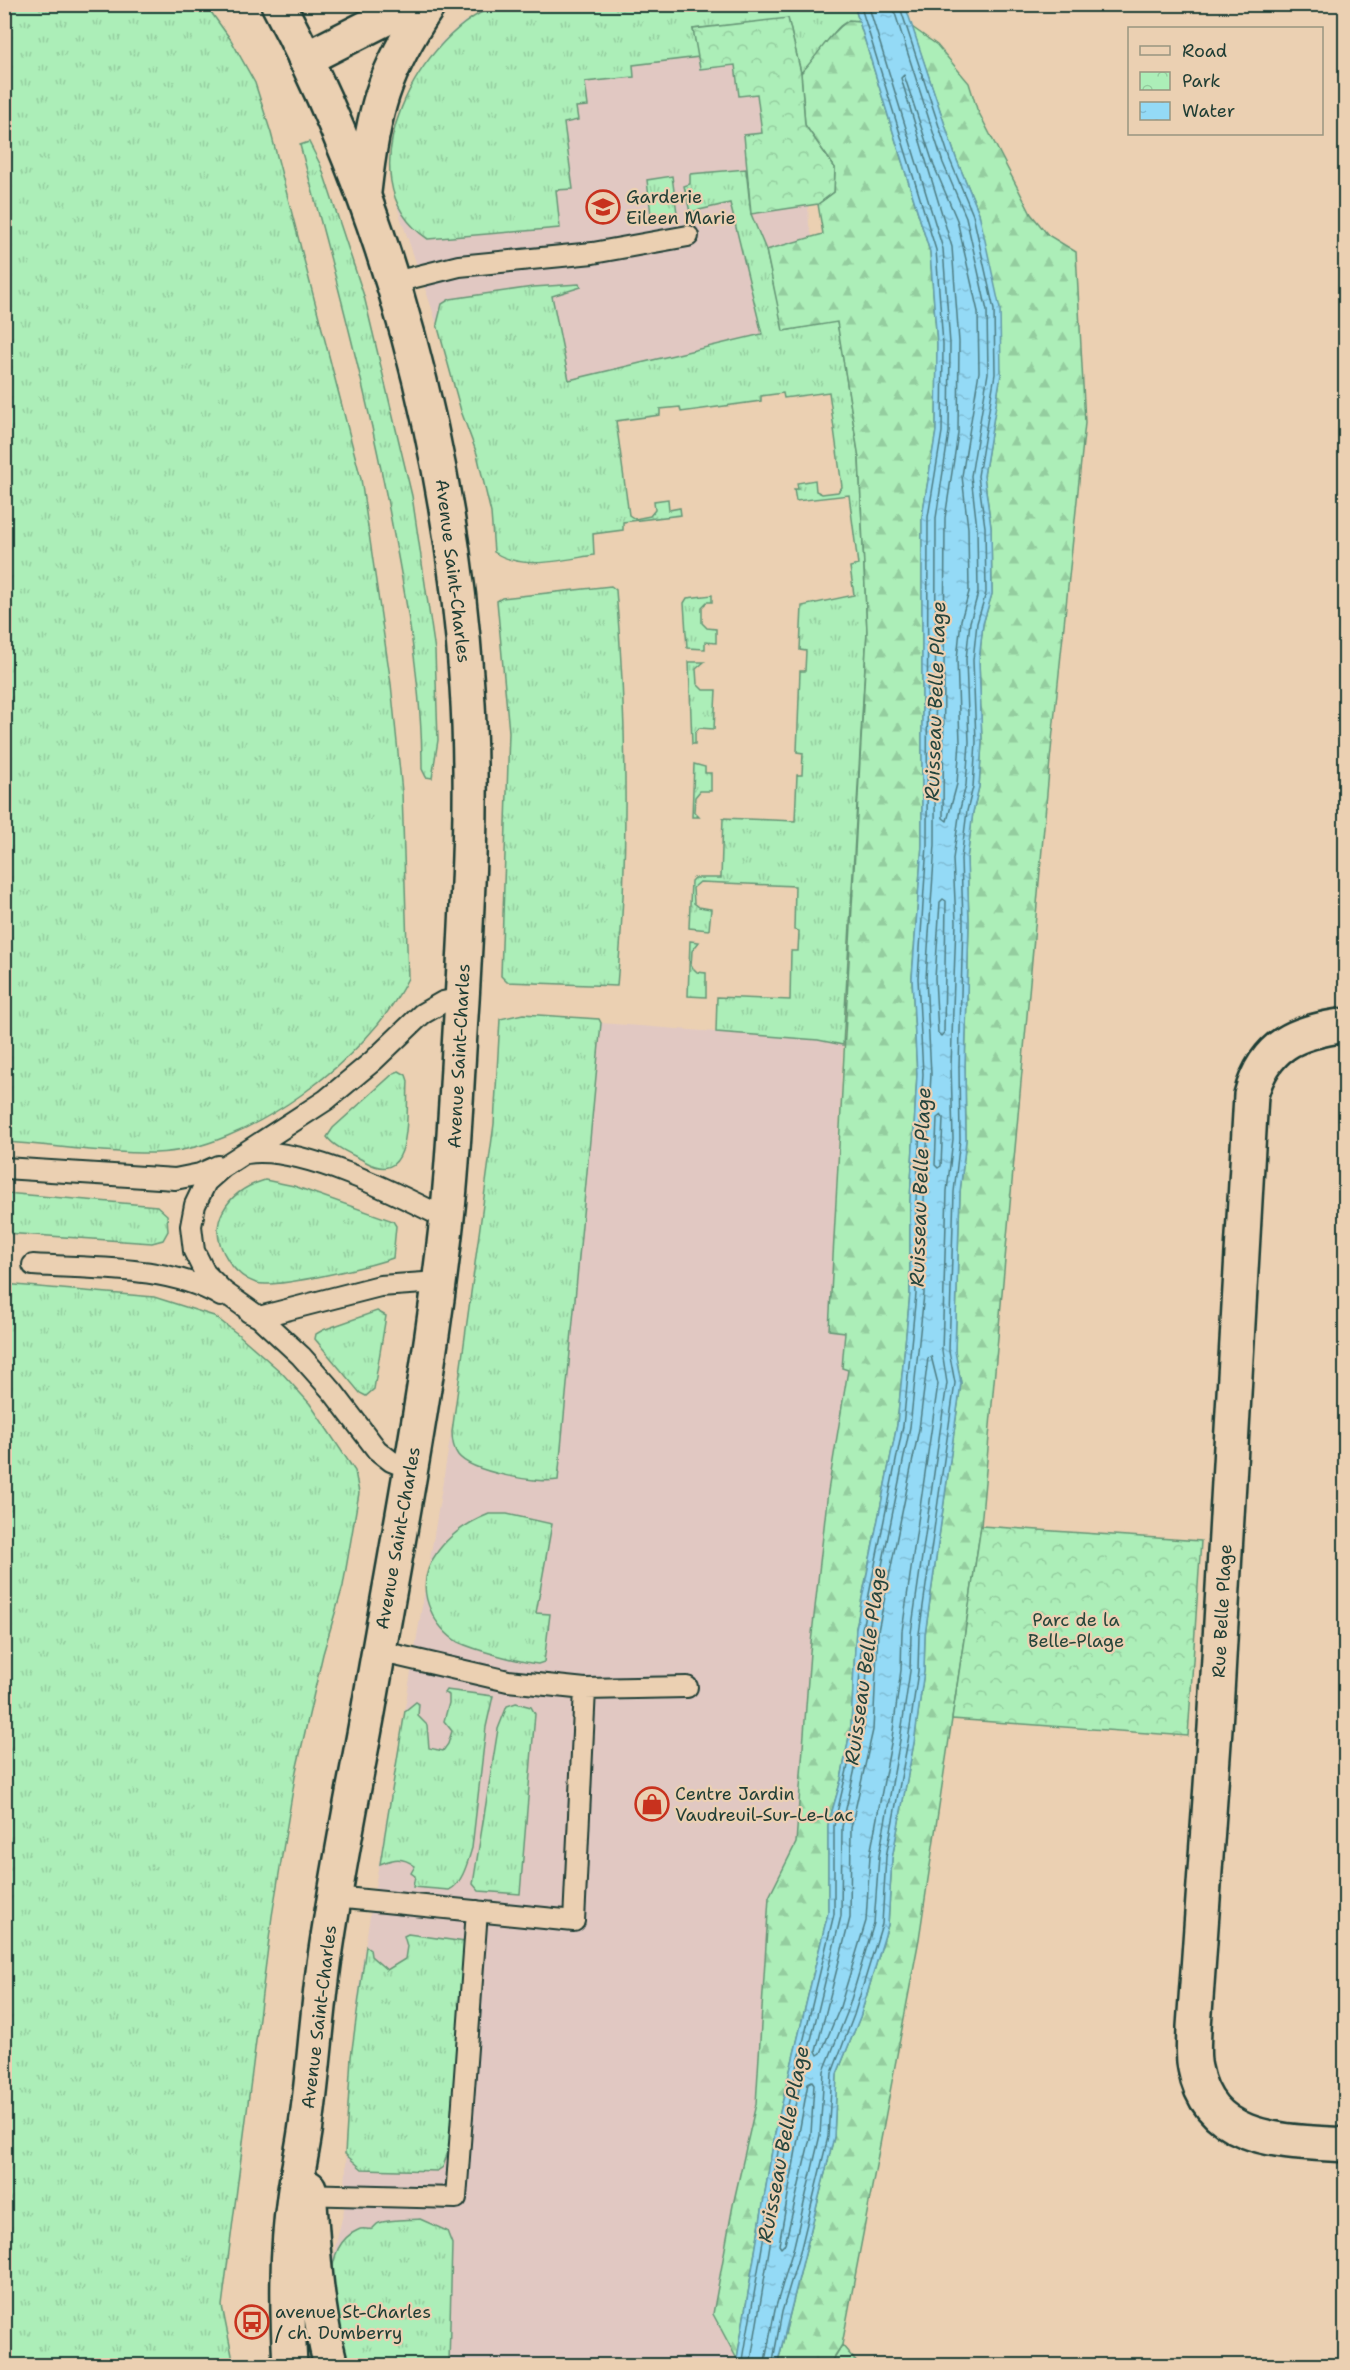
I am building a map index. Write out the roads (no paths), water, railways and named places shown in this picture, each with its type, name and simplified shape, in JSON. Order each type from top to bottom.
[{"type":"street","name":"Avenue Saint-Charles","points":[[278,4],[334,121],[363,197],[391,283],[423,396],[443,488],[464,645],[470,793],[467,927],[447,1219],[411,1469],[322,1982],[306,2127],[302,2195],[286,2281],[290,2366]]},
{"type":"street","points":[[305,59],[414,4]]},
{"type":"street","points":[[363,197],[372,128],[381,94],[397,53],[429,4]]},
{"type":"street","name":"Rue Belle Plage","points":[[1346,1025],[1306,1033],[1275,1049],[1264,1062],[1251,1095],[1215,1728],[1194,2038],[1195,2068],[1201,2085],[1214,2108],[1234,2127],[1278,2140],[1346,2145]]},
{"type":"street","name":"Avenue Saint-Charles","points":[[302,2195],[323,2335],[331,2366]]},
{"type":"lane","points":[[391,283],[459,266],[593,253],[688,236]]},
{"type":"lane","points":[[411,1469],[391,1461],[377,1449],[333,1392],[301,1356],[259,1317],[224,1292],[206,1273],[194,1251],[191,1226],[195,1205],[206,1182],[223,1167],[326,1100],[422,1014],[443,1002],[462,998]]},
{"type":"lane","points":[[4,1168],[175,1179],[200,1174],[248,1152],[277,1151],[321,1165],[411,1200],[447,1219]]},
{"type":"lane","points":[[33,1265],[136,1272],[197,1284],[259,1317],[380,1286],[439,1282]]},
{"type":"lane","points":[[378,1651],[508,1681],[585,1689],[687,1687]]},
{"type":"lane","points":[[335,1897],[574,1922],[585,1689]]},
{"type":"lane","points":[[302,2195],[456,2198],[477,1911]]},
{"type":"water","name":"Ruisseau Belle Plage","points":[[854,5],[905,5],[956,158],[979,213],[1000,309],[1001,374],[984,476],[991,527],[992,594],[983,624],[979,661],[982,742],[979,787],[973,812],[967,859],[969,922],[965,1067],[966,1140],[960,1192],[955,1351],[961,1383],[925,1635],[924,1671],[914,1743],[892,1858],[888,1925],[860,2017],[837,2074],[834,2137],[777,2365],[736,2365],[775,2133],[828,1913],[828,1825],[841,1780],[851,1726],[856,1628],[897,1425],[910,1294],[910,1201],[917,1074],[912,978],[922,845],[922,517],[936,431],[937,344],[930,252]]},
{"type":"place","name":"Garderie Eileen Marie","points":[[603,207]]},
{"type":"place","name":"Centre Jardin Vaudreuil-Sur-Le-Lac","points":[[652,1804]]},
{"type":"place","name":"avenue St-Charles / ch. Dumberry","points":[[252,2322]]},
{"type":"park label","name":"Parc de la Belle-Plage","points":[[1076,1630]]}]
